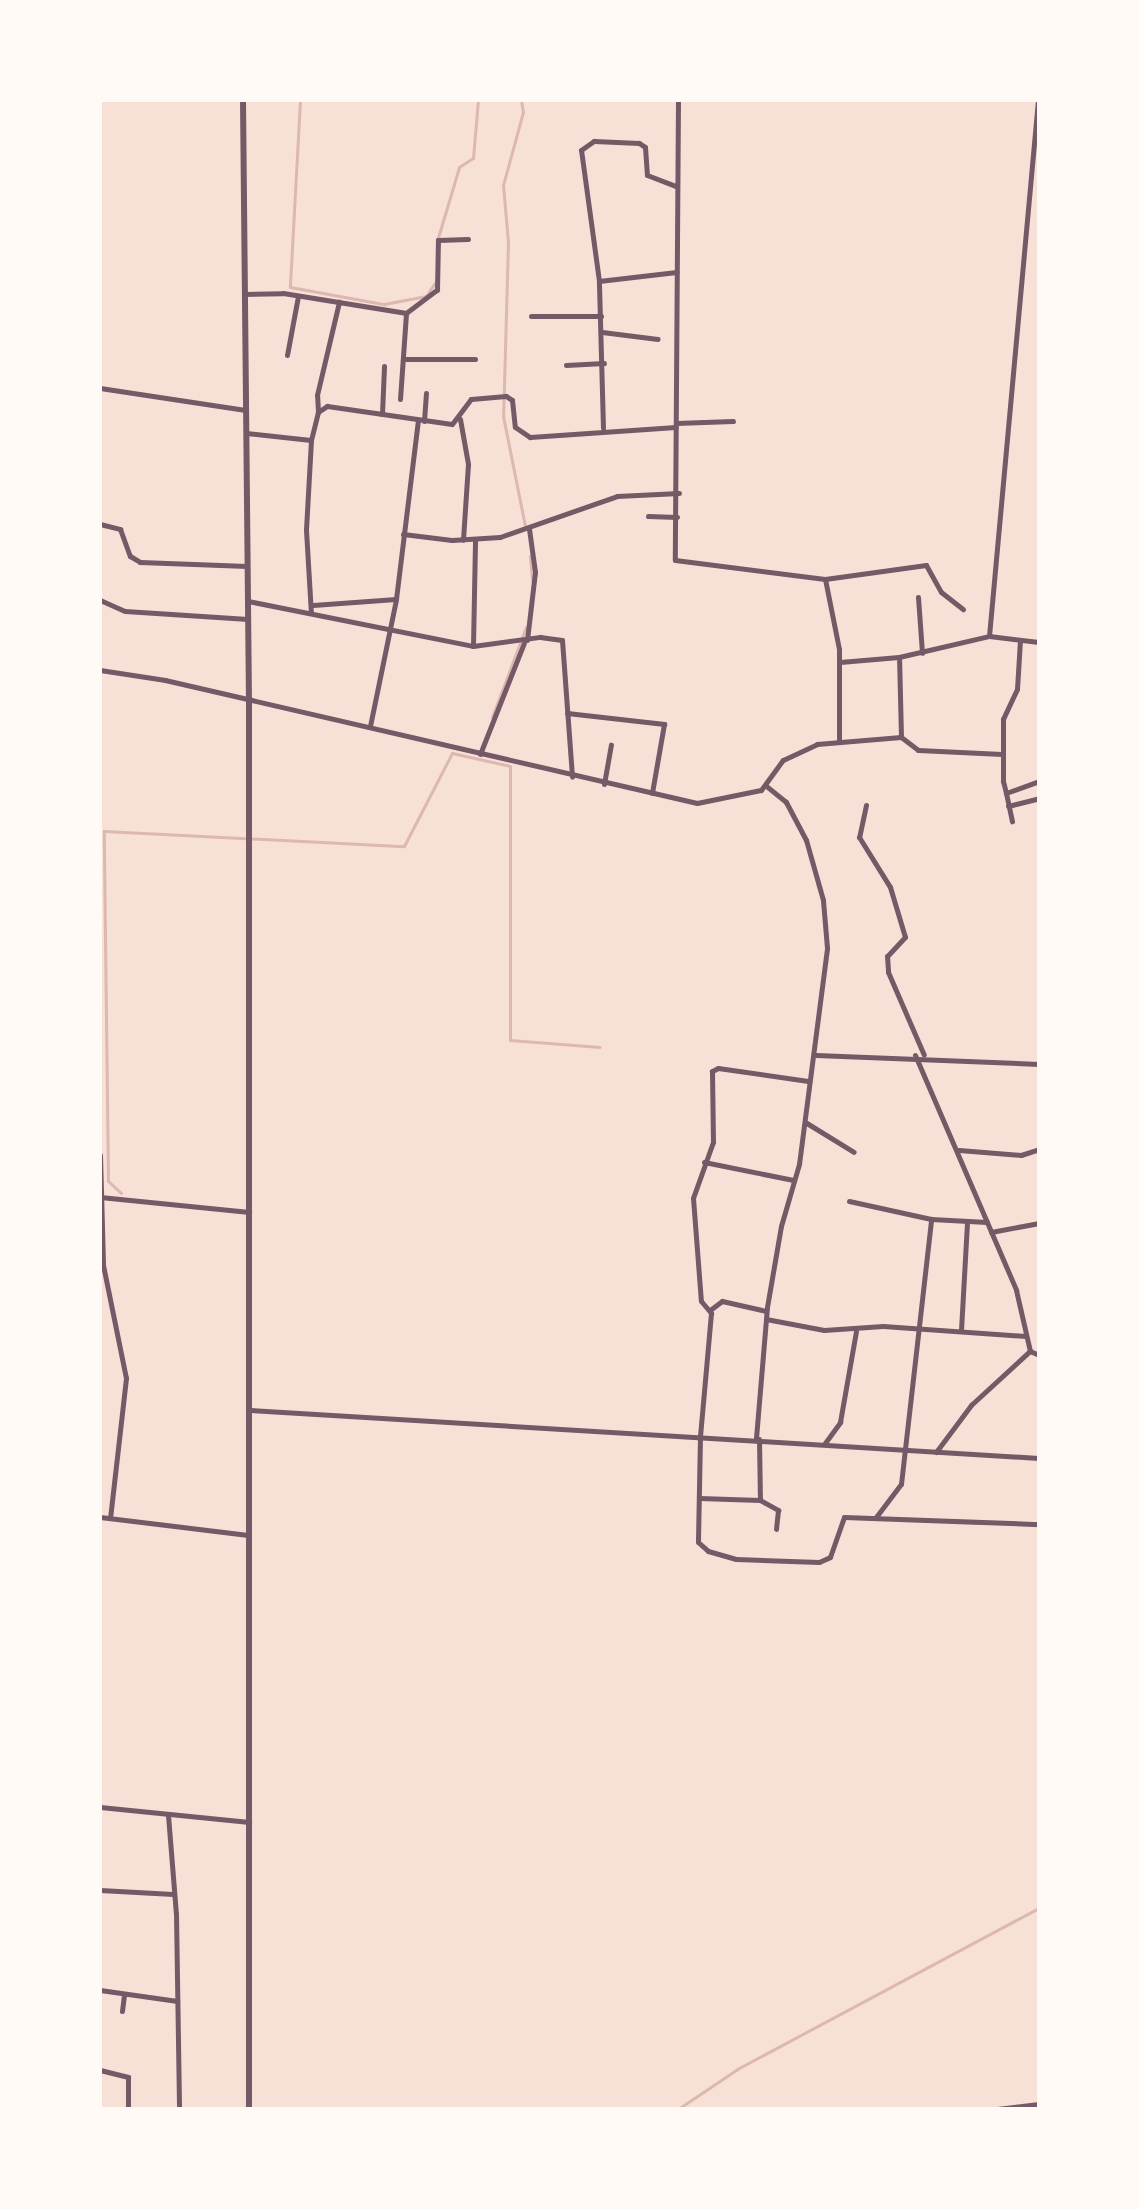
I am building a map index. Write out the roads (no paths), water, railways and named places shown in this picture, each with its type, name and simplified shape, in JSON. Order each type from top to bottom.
[{"type":"street","points":[[243,100],[249,702],[249,2109]]},
{"type":"street","points":[[678,100],[676,425],[679,493],[675,560],[825,579],[926,565],[941,592],[963,609]]},
{"type":"street","points":[[989,636],[1038,100]]},
{"type":"street","points":[[603,428],[604,363],[599,281],[584,190],[584,146],[594,141],[643,144],[647,175],[676,186]]},
{"type":"street","points":[[244,294],[298,296],[406,313],[437,290],[440,238],[468,239]]},
{"type":"street","points":[[599,281],[676,272]]},
{"type":"street","points":[[287,355],[298,296]]},
{"type":"street","points":[[311,613],[313,605],[306,530],[311,440],[318,412],[317,395],[339,302]]},
{"type":"street","points":[[400,399],[406,359],[406,313]]},
{"type":"street","points":[[531,316],[601,316]]},
{"type":"street","points":[[602,332],[658,339]]},
{"type":"street","points":[[406,359],[475,359]]},
{"type":"street","points":[[566,365],[604,363]]},
{"type":"street","points":[[382,414],[384,366]]},
{"type":"street","points":[[100,388],[245,410]]},
{"type":"street","points":[[370,726],[396,599],[403,534],[426,393]]},
{"type":"street","points":[[318,412],[327,406],[452,424],[460,419],[471,399],[502,397],[512,400],[515,427],[524,435],[733,421]]},
{"type":"street","points":[[460,419],[468,464],[463,540]]},
{"type":"street","points":[[246,433],[311,440]]},
{"type":"street","points":[[403,534],[475,540],[529,529],[617,496],[679,493]]},
{"type":"street","points":[[648,516],[677,517]]},
{"type":"street","points":[[100,524],[120,529],[134,560],[247,566]]},
{"type":"street","points":[[480,754],[525,642],[535,572],[529,529]]},
{"type":"street","points":[[473,646],[475,540]]},
{"type":"street","points":[[825,579],[840,662],[839,740]]},
{"type":"street","points":[[918,597],[922,653]]},
{"type":"street","points":[[313,605],[396,599]]},
{"type":"street","points":[[100,600],[125,611],[248,619]]},
{"type":"street","points":[[248,601],[473,646],[514,644],[555,637],[565,644],[572,777]]},
{"type":"street","points":[[840,662],[922,653],[989,636],[1039,642]]},
{"type":"street","points":[[1012,821],[1002,754],[1004,712],[1018,682],[1020,640]]},
{"type":"street","points":[[899,657],[901,737]]},
{"type":"street","points":[[100,670],[370,726],[572,777],[697,803],[749,795],[766,786],[783,760],[839,740],[901,737],[918,750],[1002,754]]},
{"type":"street","points":[[567,713],[664,724],[652,793]]},
{"type":"street","points":[[604,784],[611,745]]},
{"type":"street","points":[[1006,793],[1039,781]]},
{"type":"street","points":[[760,1500],[758,1438],[766,1311],[805,1122],[808,1081],[816,1055],[827,948],[823,900],[798,821],[786,802],[766,786]]},
{"type":"street","points":[[1008,806],[1039,798]]},
{"type":"street","points":[[866,805],[859,837],[891,892],[892,908],[905,937],[887,956],[888,972],[924,1055]]},
{"type":"street","points":[[816,1055],[924,1055],[1039,1064]]},
{"type":"street","points":[[915,1055],[959,1150],[1016,1290],[1030,1351]]},
{"type":"street","points":[[710,1310],[701,1301],[693,1219],[696,1183],[713,1142],[713,1070],[808,1081]]},
{"type":"street","points":[[805,1122],[854,1152]]},
{"type":"street","points":[[959,1150],[1021,1155],[1039,1149]]},
{"type":"street","points":[[100,1155],[102,1265],[126,1378],[110,1518]]},
{"type":"street","points":[[704,1162],[794,1180]]},
{"type":"street","points":[[101,1197],[249,1212]]},
{"type":"street","points":[[849,1201],[931,1219],[987,1222]]},
{"type":"street","points":[[876,1517],[900,1488],[903,1448],[922,1327],[922,1274],[931,1219]]},
{"type":"street","points":[[961,1330],[967,1222]]},
{"type":"street","points":[[991,1232],[1039,1223]]},
{"type":"street","points":[[766,1311],[722,1301],[710,1310],[700,1436],[700,1545],[747,1560],[825,1562],[841,1518],[1039,1524]]},
{"type":"street","points":[[766,1319],[856,1331],[922,1327],[1026,1336]]},
{"type":"street","points":[[825,1444],[840,1422],[856,1331]]},
{"type":"street","points":[[1030,1351],[1039,1355]]},
{"type":"street","points":[[936,1452],[971,1405],[1030,1351]]},
{"type":"street","points":[[250,1410],[758,1438],[1039,1458]]},
{"type":"street","points":[[699,1498],[760,1500],[778,1510],[776,1529]]},
{"type":"street","points":[[100,1517],[248,1535]]},
{"type":"street","points":[[100,1807],[249,1822]]},
{"type":"street","points":[[168,1815],[179,2109]]},
{"type":"street","points":[[100,1890],[173,1894]]},
{"type":"street","points":[[100,1990],[177,2001]]},
{"type":"street","points":[[122,2011],[124,1994]]},
{"type":"street","points":[[100,2070],[127,2075],[128,2109]]},
{"type":"street","points":[[997,2109],[1039,2104]]},
{"type":"waterway","points":[[300,100],[290,287],[384,304],[426,296],[436,281]]},
{"type":"waterway","points":[[437,241],[459,167],[473,158],[478,100]]},
{"type":"waterway","points":[[521,100],[523,112],[503,185],[508,242],[503,416],[525,526]]},
{"type":"waterway","points":[[530,556],[532,580]]},
{"type":"waterway","points":[[492,717],[526,627]]},
{"type":"waterway","points":[[121,1193],[108,1181],[104,831],[404,846],[452,753],[510,766],[510,1040],[600,1047]]},
{"type":"waterway","points":[[678,2109],[739,2068],[1039,1908]]}]
